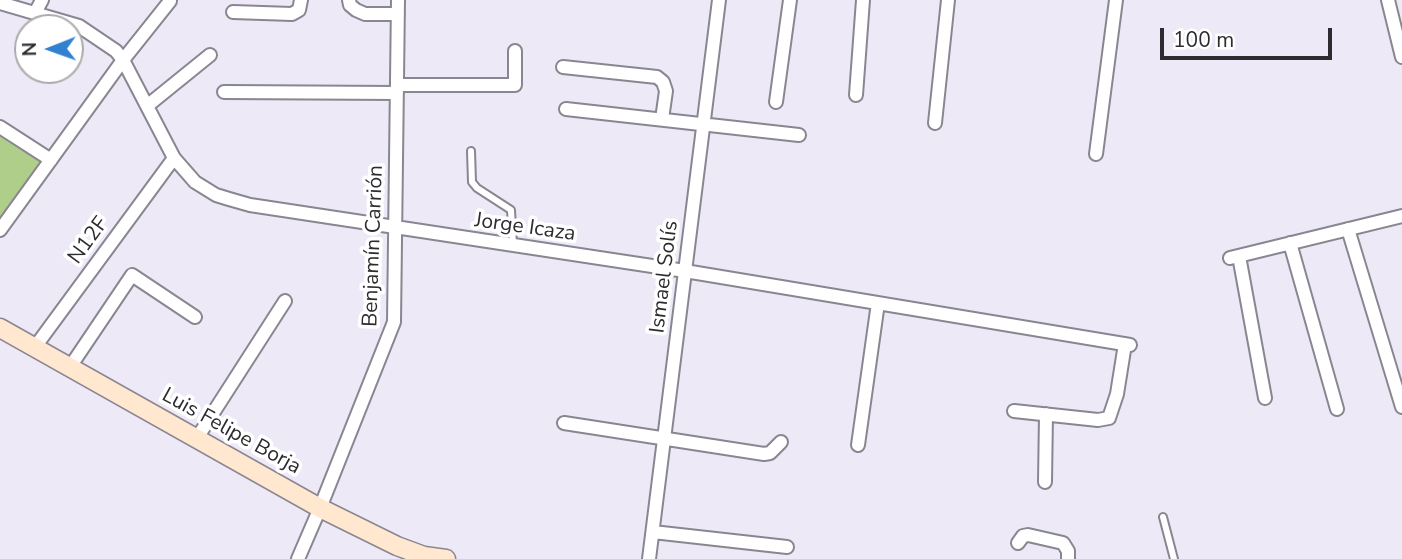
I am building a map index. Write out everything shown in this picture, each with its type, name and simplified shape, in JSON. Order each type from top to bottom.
[{"type":"street","points":[[35,13],[42,0]]},
{"type":"street","points":[[233,12],[292,14],[302,6],[301,0]]},
{"type":"street","points":[[349,0],[350,5],[365,14],[397,15]]},
{"type":"street","name":"Benjamín Carrión","points":[[298,559],[391,333],[395,310],[397,229],[398,0]]},
{"type":"street","name":"Ismael Solís","points":[[649,559],[719,0]]},
{"type":"street","points":[[776,102],[790,0]]},
{"type":"street","points":[[856,95],[863,0]]},
{"type":"street","points":[[935,123],[948,0]]},
{"type":"street","points":[[1096,154],[1116,0]]},
{"type":"street","points":[[1388,0],[1402,57]]},
{"type":"street","points":[[0,230],[123,60],[170,1]]},
{"type":"street","name":"Jorge Icaza","points":[[0,2],[79,26],[105,42],[123,60],[174,158],[195,182],[216,195],[229,199],[250,205],[397,229],[685,271],[1128,345],[1109,418],[1098,420],[1046,414]]},
{"type":"street","points":[[224,92],[515,85],[515,51]]},
{"type":"street","points":[[147,106],[210,55]]},
{"type":"street","points":[[563,67],[657,77],[663,82],[666,92],[662,119]]},
{"type":"street","points":[[566,109],[799,135]]},
{"type":"street","points":[[0,127],[51,160]]},
{"type":"street","name":"N12F","points":[[35,348],[174,158]]},
{"type":"street","points":[[1265,398],[1234,257],[1402,216]]},
{"type":"street","points":[[1348,229],[1402,407]]},
{"type":"street","points":[[1290,243],[1337,408]]},
{"type":"street","points":[[71,368],[132,275],[195,317]]},
{"type":"street","points":[[197,438],[285,301]]},
{"type":"street","points":[[858,445],[878,303]]},
{"type":"street","name":"Luis Felipe Borja","points":[[0,328],[320,508],[424,557],[446,559]]},
{"type":"street","points":[[1014,411],[1046,414],[1045,482]]},
{"type":"street","points":[[564,423],[764,454],[770,453],[781,442]]},
{"type":"street","points":[[653,532],[787,547]]},
{"type":"street","points":[[1018,542],[1028,535],[1063,543],[1068,551],[1068,559]]},
{"type":"lane","points":[[471,150],[472,182],[512,210],[513,246]]},
{"type":"lane","points":[[1163,517],[1174,559]]},
{"type":"green space","points":[[0,133],[44,161],[0,221]]}]
